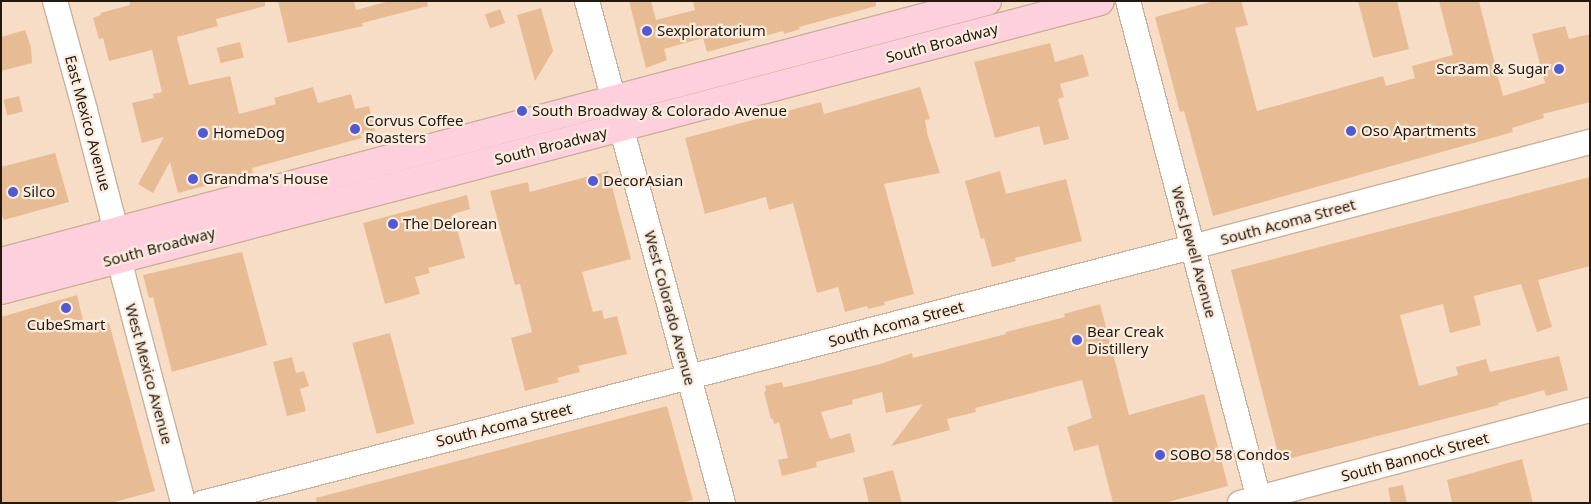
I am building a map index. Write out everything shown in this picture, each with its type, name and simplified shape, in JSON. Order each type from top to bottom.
[{"type":"main road","name":"South Broadway","points":[[618,114],[988,1]]},
{"type":"main road","name":"South Broadway","points":[[1,262],[117,245],[618,114],[1100,1]]},
{"type":"main road","name":"South Broadway","points":[[1,290],[117,245]]},
{"type":"street","name":"East Mexico Avenue","points":[[55,1],[85,110],[117,245]]},
{"type":"street","name":"West Colorado Avenue","points":[[587,1],[723,503]]},
{"type":"street","name":"West Jewell Avenue","points":[[1128,1],[1192,247],[1253,501]]},
{"type":"street","name":"South Acoma Street","points":[[202,503],[689,378],[1590,142]]},
{"type":"street","name":"West Mexico Avenue","points":[[117,245],[183,503]]},
{"type":"street","name":"South Bannock Street","points":[[1253,501],[1590,410]]},
{"type":"building","points":[[130,1],[265,1],[265,6],[216,19],[218,26],[177,37],[189,85],[230,76],[239,114],[276,104],[274,98],[313,87],[318,103],[351,94],[355,109],[369,106],[375,131],[360,134],[362,138],[252,168],[253,173],[178,193],[170,162],[153,193],[138,184],[164,137],[142,143],[132,103],[154,98],[153,94],[162,92],[152,50],[109,61],[103,38],[99,39],[93,18],[101,15],[100,13],[130,5]]},
{"type":"building","points":[[278,1],[354,1],[356,10],[390,1],[427,1],[428,6],[362,23],[363,26],[288,43]]},
{"type":"building","points":[[629,1],[651,1],[656,20],[695,10],[693,1],[876,1],[876,6],[799,27],[800,29],[784,34],[783,31],[707,52],[703,38],[664,49],[667,60],[646,68]]},
{"type":"building","name":"Oso Apartments","points":[[1214,1],[1241,1],[1248,25],[1235,28],[1257,111],[1383,76],[1386,86],[1415,78],[1412,66],[1453,55],[1439,1],[1479,1],[1503,96],[1545,83],[1532,34],[1565,26],[1569,39],[1590,34],[1590,102],[1543,114],[1544,118],[1512,128],[1513,132],[1213,216],[1184,111],[1180,112],[1155,17]]},
{"type":"building","points":[[1358,1],[1397,1],[1409,49],[1373,58]]},
{"type":"building","points":[[541,8],[553,51],[535,81],[517,15]]},
{"type":"building","points":[[500,9],[505,23],[490,29],[485,14]]},
{"type":"building","points":[[25,30],[31,47],[32,63],[1,71],[1,37]]},
{"type":"building","points":[[240,42],[244,58],[221,63],[217,48]]},
{"type":"building","points":[[1050,43],[1055,62],[1083,54],[1089,76],[1060,84],[1064,97],[1058,99],[1069,139],[1044,145],[1039,126],[995,138],[974,62]]},
{"type":"building","points":[[920,87],[930,119],[925,120],[927,133],[940,173],[884,184],[914,294],[884,302],[885,305],[868,309],[867,306],[845,312],[838,287],[817,293],[793,203],[769,210],[766,197],[705,214],[685,138],[821,102],[824,114]]},
{"type":"building","points":[[19,96],[23,112],[7,115],[3,100]]},
{"type":"building","points":[[55,153],[69,202],[4,220],[1,211],[1,167]]},
{"type":"building","points":[[608,171],[631,259],[582,272],[593,312],[602,310],[604,319],[617,316],[627,354],[578,366],[580,372],[557,378],[559,382],[525,391],[511,338],[532,332],[520,284],[515,285],[490,191],[528,182],[530,192]]},
{"type":"building","points":[[1000,171],[1006,194],[1066,179],[1082,241],[1015,258],[1016,261],[992,267],[984,238],[981,239],[965,181]]},
{"type":"building","points":[[1590,177],[1590,266],[1538,280],[1552,327],[1537,332],[1521,284],[1474,296],[1481,325],[1450,333],[1443,304],[1400,315],[1419,386],[1458,375],[1456,367],[1486,359],[1490,372],[1559,356],[1568,390],[1546,396],[1544,390],[1498,403],[1499,405],[1280,461],[1231,270]]},
{"type":"building","points":[[467,195],[470,209],[453,214],[465,258],[428,268],[430,273],[415,277],[420,294],[385,304],[363,223]]},
{"type":"building","points":[[242,252],[267,345],[172,372],[153,297],[149,298],[143,275]]},
{"type":"building","points":[[77,295],[85,329],[109,323],[155,491],[111,503],[1,503],[1,317]]},
{"type":"building","points":[[1100,304],[1129,415],[1204,394],[1228,486],[1164,503],[1113,503],[1098,445],[1074,451],[1067,427],[1092,418],[1082,380],[975,408],[976,412],[947,419],[950,430],[891,446],[923,404],[886,413],[882,392],[852,400],[853,404],[821,412],[830,439],[850,433],[855,452],[816,462],[817,467],[782,476],[778,460],[788,458],[779,422],[774,424],[773,419],[771,419],[764,392],[766,391],[765,386],[782,382],[783,387],[786,387],[880,364],[912,353],[913,358],[1065,317],[1064,314]]},
{"type":"building","points":[[390,333],[414,424],[377,434],[352,343]]},
{"type":"building","points":[[292,357],[296,373],[304,371],[309,386],[300,389],[306,411],[287,416],[273,362]]},
{"type":"building","points":[[667,406],[693,500],[681,503],[317,503],[316,498]]},
{"type":"building","points":[[1522,459],[1533,503],[1452,503],[1447,480]]},
{"type":"building","points":[[893,470],[902,503],[869,503],[863,478]]},
{"type":"building","points":[[1403,485],[1407,503],[1391,503],[1388,488]]},
{"type":"place","name":"Sexploratorium","points":[[647,31]]},
{"type":"place","name":"Scr3am & Sugar","points":[[1559,69]]},
{"type":"place","name":"South Broadway & Colorado Avenue","points":[[522,111]]},
{"type":"place","name":"Corvus Coffee Roasters","points":[[355,129]]},
{"type":"place","name":"Oso Apartments","points":[[1351,131]]},
{"type":"place","name":"HomeDog","points":[[203,133]]},
{"type":"place","name":"Grandma's House","points":[[193,179]]},
{"type":"place","name":"DecorAsian","points":[[593,181]]},
{"type":"place","name":"Silco","points":[[13,192]]},
{"type":"place","name":"The Delorean","points":[[393,224]]},
{"type":"place","name":"CubeSmart","points":[[66,308]]},
{"type":"place","name":"Bear Creak Distillery","points":[[1077,340]]},
{"type":"place","name":"SOBO 58 Condos","points":[[1160,455]]}]
